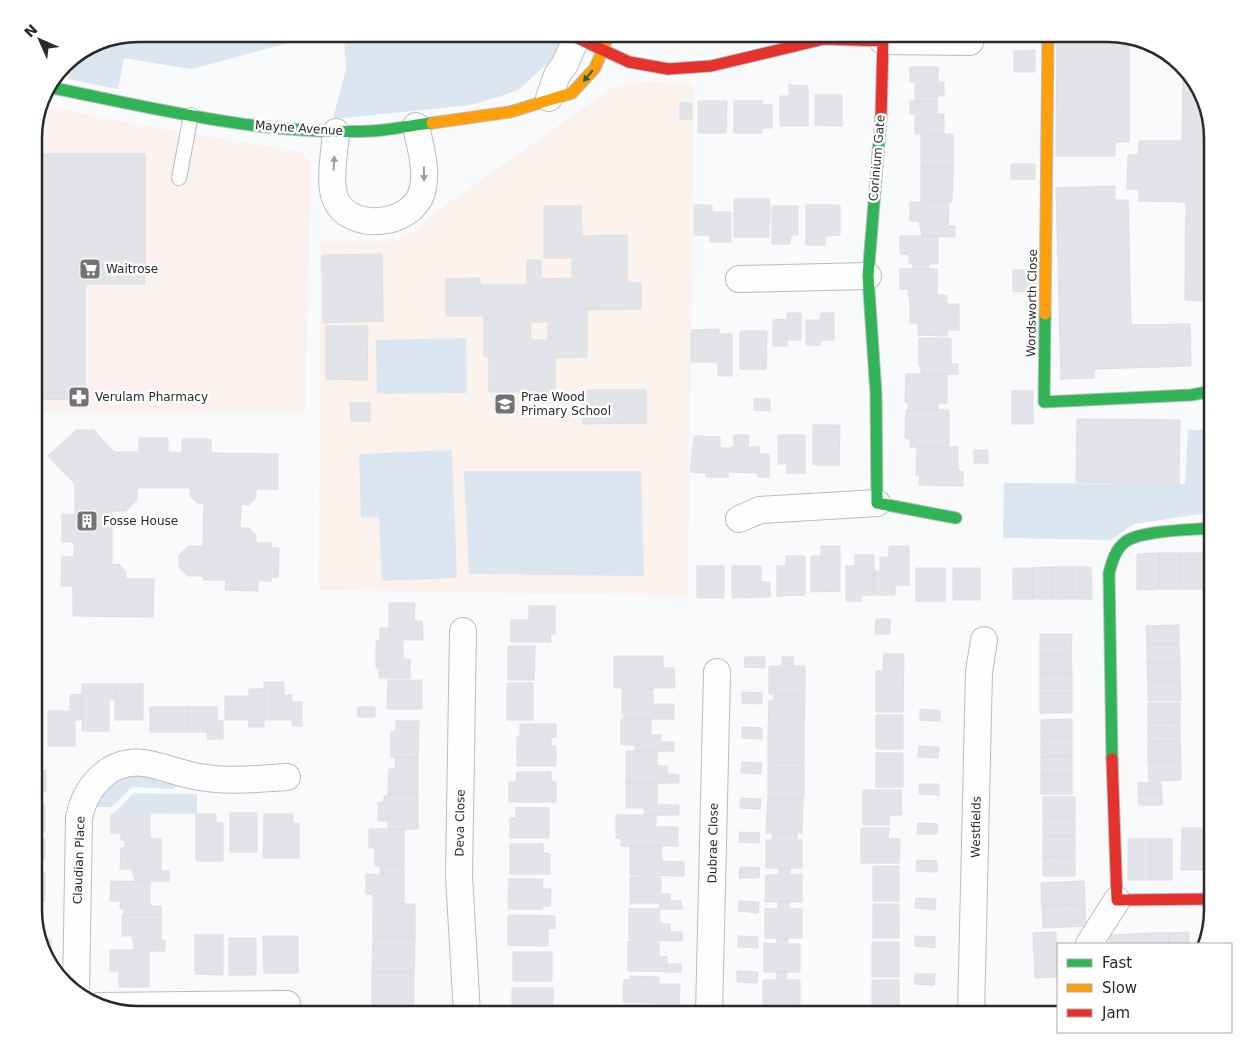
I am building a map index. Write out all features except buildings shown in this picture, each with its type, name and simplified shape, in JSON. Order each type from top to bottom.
[{"type":"street","points":[[589,43],[647,67],[697,68],[806,42]]},
{"type":"street","name":"Corinium Gate","points":[[878,503],[876,394],[868,276],[880,133],[883,42]]},
{"type":"street","name":"Wordsworth Close","points":[[1048,42],[1044,402],[1191,395],[1204,393]]},
{"type":"street","points":[[548,98],[574,43]]},
{"type":"street","name":"Mayne Avenue","points":[[57,89],[191,115],[278,129],[336,132],[372,131],[510,112],[548,98],[572,93],[595,68],[606,43]]},
{"type":"street","points":[[336,132],[332,190],[344,212],[352,219],[375,221],[398,217],[414,207],[423,189],[423,163],[416,126]]},
{"type":"street","points":[[739,279],[868,276]]},
{"type":"street","points":[[739,519],[760,510],[878,503],[956,518]]},
{"type":"street","points":[[1090,943],[1117,900],[1112,788],[1109,573],[1111,562],[1121,546],[1138,535],[1204,529]]},
{"type":"street","name":"Deva Close","points":[[463,631],[459,876],[467,1006]]},
{"type":"street","name":"Westfields","points":[[971,1006],[979,672],[984,640]]},
{"type":"street","name":"Dubrae Close","points":[[709,1006],[717,672]]},
{"type":"street","name":"Claudian Place","points":[[76,983],[79,818],[82,802],[101,776],[124,764],[143,763],[198,777],[228,780],[287,777]]},
{"type":"street","points":[[1117,900],[1204,899]]},
{"type":"street","points":[[137,1006],[287,1004]]},
{"type":"lane","points":[[179,178],[191,115]]},
{"type":"shaded area","points":[[290,43],[191,69],[124,58],[118,89],[68,79],[70,72],[80,62],[96,52],[120,44]]},
{"type":"shaded area","points":[[345,43],[562,43],[554,58],[518,90],[504,95],[471,105],[333,119],[346,69]]},
{"type":"shaded area","name":"Prae Wood Primary School","points":[[634,81],[694,84],[688,596],[319,590],[320,241],[392,241],[417,230],[430,216],[612,88]]},
{"type":"shaded area","points":[[48,107],[144,126],[301,152],[311,164],[305,413],[47,412],[43,416],[43,133],[44,120]]},
{"type":"shaded area","points":[[466,338],[467,393],[377,394],[376,340]]},
{"type":"shaded area","points":[[1204,429],[1204,513],[1134,524],[1110,540],[1003,538],[1004,483],[1185,484],[1188,430]]},
{"type":"shaded area","points":[[452,450],[457,578],[382,581],[379,517],[361,518],[359,454]]},
{"type":"shaded area","points":[[464,471],[641,471],[644,576],[469,574]]},
{"type":"shaded area","points":[[132,774],[183,783],[172,789],[132,787],[112,807],[90,807],[101,789]]},
{"type":"shaded area","points":[[134,793],[197,794],[197,814],[114,813]]},
{"type":"traffic: fast","points":[[57,89],[209,119],[290,129],[372,131],[432,123]]},
{"type":"traffic: fast","points":[[881,117],[868,276],[876,394],[877,503],[956,518]]},
{"type":"traffic: fast","points":[[1045,314],[1044,402],[1191,395],[1204,393]]},
{"type":"traffic: fast","points":[[1112,759],[1109,573],[1114,556],[1125,542],[1133,538],[1167,531],[1204,529]]},
{"type":"traffic: slow","points":[[1045,314],[1048,42]]},
{"type":"traffic: slow","points":[[432,123],[510,112],[572,93],[595,68],[605,43]]},
{"type":"traffic: jam","points":[[587,43],[629,62],[668,69],[711,66],[810,42]]},
{"type":"traffic: jam","points":[[881,117],[883,42]]},
{"type":"traffic: jam","points":[[1112,759],[1117,900],[1204,899]]},
{"type":"place","name":"Waitrose","points":[[90,269]]},
{"type":"place","name":"Verulam Pharmacy","points":[[79,397]]},
{"type":"place","name":"Prae Wood Primary School","points":[[505,404]]},
{"type":"place","name":"Fosse House","points":[[87,521]]}]
